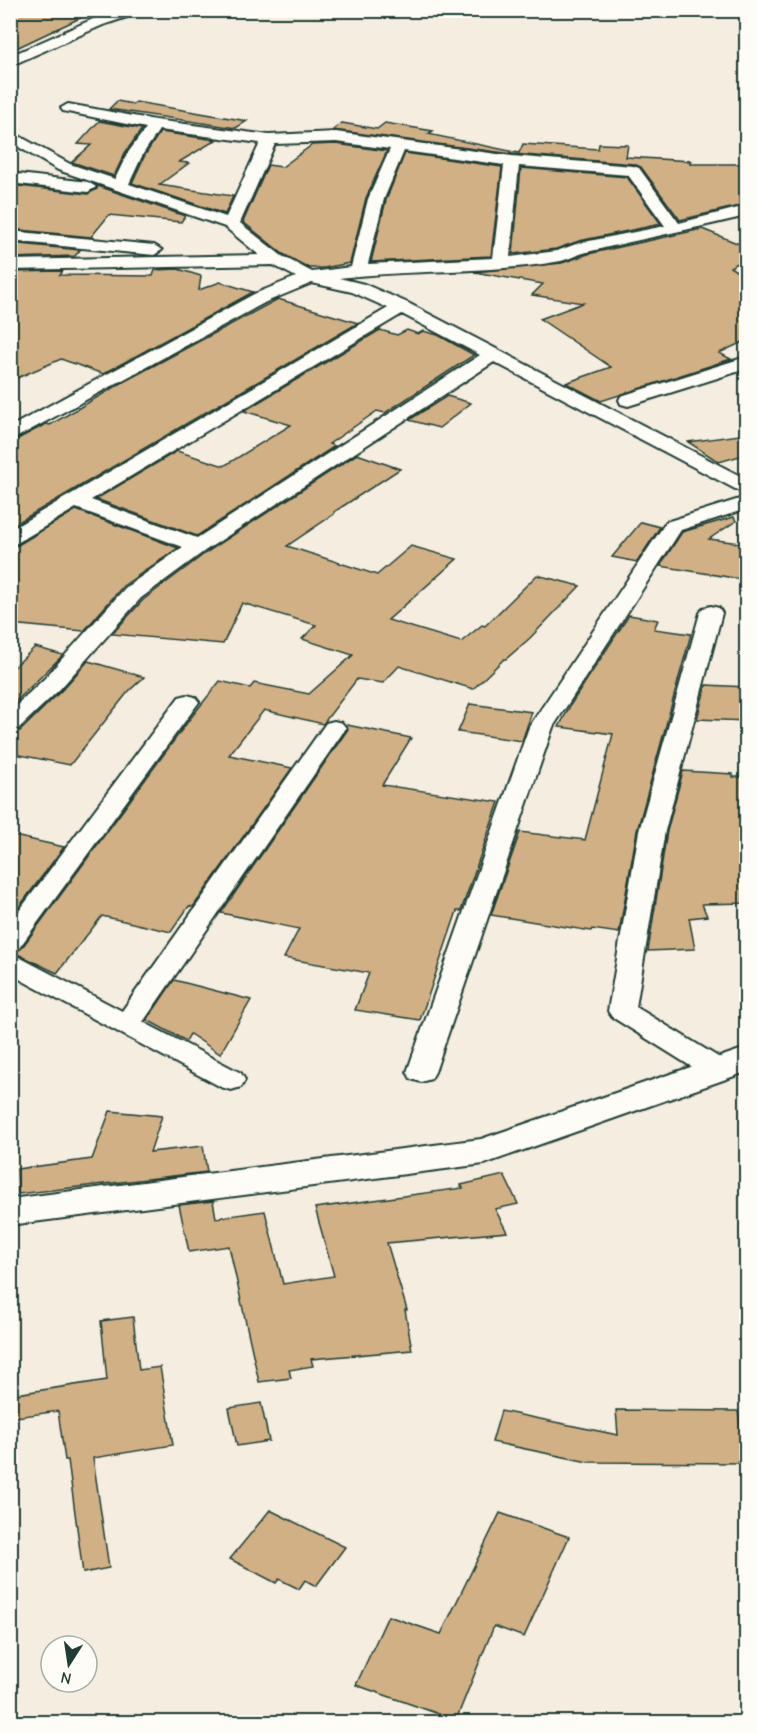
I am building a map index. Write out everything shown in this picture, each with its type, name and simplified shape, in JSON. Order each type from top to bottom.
[{"type":"street","points":[[10,62],[98,22],[142,10]]},
{"type":"street","points":[[68,108],[155,125],[269,140],[336,137],[512,161],[633,171],[675,229]]},
{"type":"street","points":[[120,185],[135,154],[155,125]]},
{"type":"street","points":[[10,135],[81,179],[202,220],[233,235],[255,260]]},
{"type":"street","points":[[231,224],[269,140]]},
{"type":"street","points":[[358,271],[376,199],[399,145]]},
{"type":"street","points":[[501,263],[512,161]]},
{"type":"street","points":[[10,178],[81,179],[120,185],[231,224],[276,260],[310,277],[358,288],[402,307],[747,487]]},
{"type":"street","points":[[10,435],[260,298],[310,277],[358,271],[501,263],[561,256],[579,248],[675,229],[747,211]]},
{"type":"street","points":[[10,236],[225,260]]},
{"type":"street","points":[[10,265],[81,266],[276,260]]},
{"type":"street","points":[[10,539],[402,307]]},
{"type":"street","points":[[10,724],[52,684],[133,593],[200,546],[493,355]]},
{"type":"street","points":[[628,400],[747,363]]},
{"type":"street","points":[[75,501],[200,546]]},
{"type":"street","points":[[421,1072],[541,727],[673,526],[747,503]]},
{"type":"street","points":[[711,613],[652,831],[622,1011],[732,1065]]},
{"type":"street","points":[[10,942],[187,702]]},
{"type":"street","points":[[126,1026],[334,728]]},
{"type":"street","points":[[10,963],[231,1080]]},
{"type":"street","points":[[10,1212],[484,1151],[732,1065]]},
{"type":"building","points":[[10,10],[97,10],[10,51]]},
{"type":"building","points":[[117,101],[133,104],[136,102],[247,121],[236,128],[109,109]]},
{"type":"building","points":[[99,121],[142,129],[125,153],[114,176],[72,162],[91,145],[78,144]]},
{"type":"building","points":[[342,123],[377,129],[385,123],[433,131],[428,134],[519,153],[523,144],[598,149],[599,144],[628,145],[626,157],[691,161],[690,164],[747,164],[747,204],[680,220],[641,167],[634,164],[512,154],[333,130]]},
{"type":"building","points":[[160,132],[216,140],[179,162],[189,163],[159,185],[233,196],[225,214],[132,183],[145,155]]},
{"type":"building","points":[[336,144],[387,151],[366,198],[350,263],[324,268],[309,268],[283,254],[243,222],[268,165],[282,167],[312,145]]},
{"type":"building","points":[[405,153],[502,167],[491,256],[371,262],[386,200]]},
{"type":"building","points":[[521,168],[627,177],[661,224],[579,241],[556,249],[513,254]]},
{"type":"building","points":[[10,185],[88,194],[98,186],[185,216],[181,222],[109,215],[91,237],[10,229]]},
{"type":"building","points":[[702,229],[747,247],[747,258],[730,267],[747,278],[747,340],[719,353],[731,359],[601,401],[566,383],[611,367],[540,319],[583,303],[532,295],[543,284],[474,272],[562,263],[588,254]]},
{"type":"building","points":[[10,243],[80,250],[75,256],[10,258]]},
{"type":"building","points":[[178,269],[201,276],[199,290],[220,282],[253,292],[103,374],[61,359],[10,381],[10,272],[63,271],[60,275],[153,276],[155,270]]},
{"type":"building","points":[[278,299],[358,323],[10,527],[10,443],[46,424],[50,425],[125,381]]},
{"type":"building","points":[[380,330],[397,335],[407,330],[418,334],[423,331],[438,335],[474,355],[385,413],[377,411],[329,444],[335,446],[197,536],[96,499],[177,451],[224,466],[291,425],[244,411]]},
{"type":"building","points":[[447,396],[471,403],[439,428],[409,420]]},
{"type":"building","points":[[747,434],[747,454],[719,462],[688,442]]},
{"type":"building","points":[[357,454],[400,469],[287,546],[377,575],[411,546],[457,559],[388,620],[461,642],[482,625],[485,626],[537,575],[580,586],[530,638],[473,689],[399,666],[383,683],[357,679],[323,724],[264,710],[229,755],[292,768],[193,907],[189,906],[171,932],[102,916],[57,973],[13,952],[21,949],[220,681],[250,688],[254,683],[309,694],[353,655],[302,639],[316,625],[242,603],[223,644],[112,634],[143,600],[207,552]]},
{"type":"building","points":[[76,510],[178,548],[123,586],[84,631],[10,624],[10,547],[18,545]]},
{"type":"building","points":[[734,517],[736,521],[709,539],[747,544],[747,580],[660,566],[682,532]]},
{"type":"building","points":[[641,522],[660,527],[637,562],[612,557]]},
{"type":"building","points":[[629,615],[658,620],[654,629],[691,634],[637,831],[619,933],[592,929],[591,931],[491,915],[520,832],[585,840],[613,734],[559,727],[571,704]]},
{"type":"building","points":[[35,647],[63,655],[10,707],[10,671]]},
{"type":"building","points":[[88,661],[144,677],[128,692],[70,765],[10,753],[10,733],[20,731]]},
{"type":"building","points":[[706,685],[747,687],[747,721],[697,719]]},
{"type":"building","points":[[470,704],[532,712],[522,741],[458,732]]},
{"type":"building","points":[[347,725],[411,738],[382,785],[499,802],[461,911],[457,911],[420,1020],[355,1010],[369,973],[284,958],[299,929],[221,913],[348,729]]},
{"type":"building","points":[[683,771],[747,777],[747,903],[702,904],[707,916],[689,918],[695,949],[648,951],[667,831]]},
{"type":"building","points":[[10,835],[64,847],[10,919]]},
{"type":"building","points":[[174,980],[251,1000],[220,1054],[190,1034],[186,1041],[147,1020]]},
{"type":"building","points":[[110,1111],[162,1116],[150,1152],[203,1146],[207,1172],[18,1194],[17,1169],[92,1159]]},
{"type":"building","points":[[504,1175],[518,1204],[495,1209],[507,1232],[387,1243],[407,1310],[405,1310],[412,1350],[311,1359],[313,1366],[289,1370],[291,1378],[259,1382],[229,1246],[189,1252],[179,1205],[213,1201],[216,1218],[265,1211],[283,1284],[334,1276],[315,1208],[463,1188],[461,1185]]},
{"type":"building","points":[[133,1317],[139,1370],[160,1367],[173,1445],[93,1458],[109,1568],[83,1573],[68,1460],[65,1460],[58,1411],[10,1418],[10,1395],[107,1380],[101,1321]]},
{"type":"building","points":[[261,1403],[269,1441],[237,1446],[229,1408]]},
{"type":"building","points":[[616,1410],[738,1411],[746,1463],[588,1462],[492,1442],[501,1411],[618,1435]]},
{"type":"building","points":[[270,1510],[345,1547],[316,1586],[305,1580],[299,1589],[279,1579],[276,1583],[230,1559]]},
{"type":"building","points":[[500,1513],[569,1537],[524,1637],[494,1626],[456,1720],[356,1685],[388,1616],[441,1634]]}]
